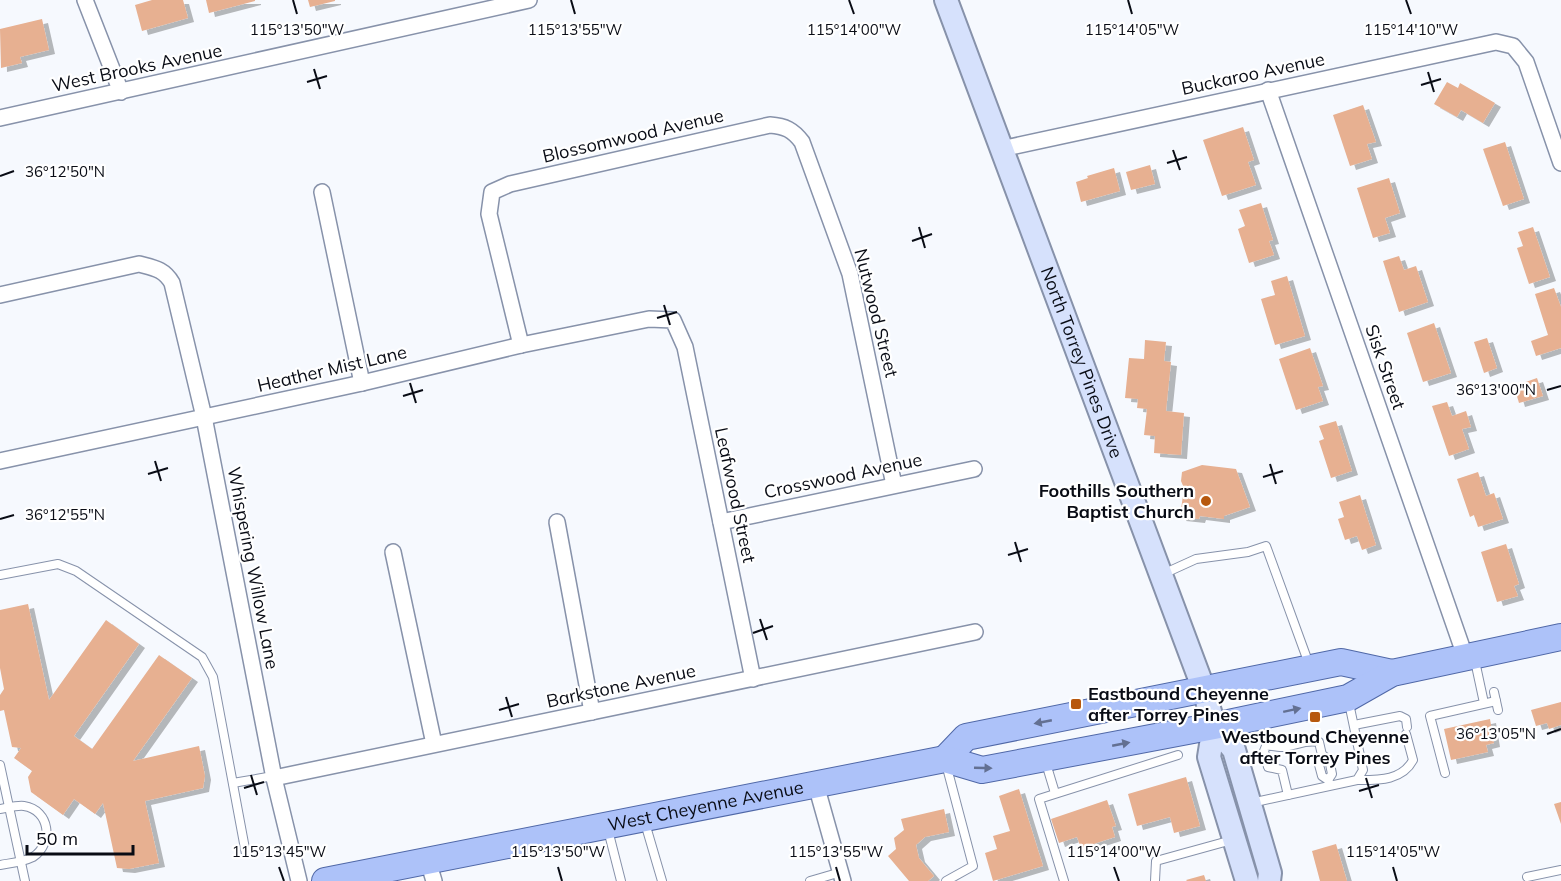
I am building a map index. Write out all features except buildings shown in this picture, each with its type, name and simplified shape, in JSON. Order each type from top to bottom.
[{"type":"main road","name":"North Torrey Pines Drive","points":[[945,0],[1204,690],[1214,726],[1234,750],[1270,873],[1269,881]]},
{"type":"main road","name":"West Cheyenne Avenue","points":[[325,881],[431,871],[606,826],[945,759],[982,770],[1214,726],[1348,698],[1392,672],[1561,637]]},
{"type":"main road","name":"West Cheyenne Avenue","points":[[945,759],[966,737],[1341,662],[1392,672]]},
{"type":"main road","name":"North Torrey Pines Drive","points":[[1214,726],[1209,757],[1247,881]]},
{"type":"main road","points":[[1242,781],[1234,798],[1240,821],[1240,830],[1234,839],[1242,842],[1248,849],[1260,881]]},
{"type":"street","points":[[85,0],[121,92]]},
{"type":"street","name":"West Brooks Avenue","points":[[0,118],[529,0]]},
{"type":"street","name":"Buckaroo Avenue","points":[[1001,149],[1496,42],[1513,46],[1526,62],[1561,164]]},
{"type":"street","name":"Sisk Street","points":[[1268,90],[1469,655]]},
{"type":"street","name":"Blossomwood Avenue","points":[[522,345],[489,214],[492,192],[510,184],[645,153],[770,125],[785,126]]},
{"type":"street","name":"Nutwood Street","points":[[785,126],[802,142],[850,274],[894,485]]},
{"type":"street","points":[[322,192],[362,383]]},
{"type":"street","name":"Whispering Willow Lane","points":[[0,295],[139,264],[166,273],[172,283],[204,417],[274,777],[299,881]]},
{"type":"street","name":"Heather Mist Lane","points":[[0,462],[362,383],[522,345],[649,319],[673,320]]},
{"type":"street","name":"Leafwood Street","points":[[673,320],[685,347],[753,679]]},
{"type":"street","name":"Crosswood Avenue","points":[[721,522],[974,469]]},
{"type":"street","points":[[557,522],[592,712]]},
{"type":"street","points":[[393,552],[434,744]]},
{"type":"street","name":"Barkstone Avenue","points":[[274,777],[975,632]]},
{"type":"street","points":[[816,785],[842,876]]},
{"type":"lane","points":[[1160,575],[1196,559],[1248,552],[1266,546],[1311,668]]},
{"type":"lane","points":[[0,575],[58,564],[76,571],[202,657],[213,677],[246,854]]},
{"type":"lane","points":[[1469,655],[1484,703]]},
{"type":"lane","points":[[1445,773],[1430,716],[1484,703],[1495,696],[1498,710]]},
{"type":"lane","points":[[1348,698],[1364,770],[1357,780]]},
{"type":"lane","points":[[1249,804],[1329,782],[1381,780],[1395,777],[1409,767],[1413,760],[1406,731],[1406,719],[1400,716],[1354,725]]},
{"type":"lane","points":[[1288,795],[1282,770],[1268,767],[1264,751],[1266,746],[1280,747],[1309,740],[1319,742],[1322,755],[1329,759],[1332,774],[1329,782]]},
{"type":"lane","points":[[1064,881],[1039,799],[1178,755]]},
{"type":"lane","points":[[1045,758],[1055,794]]},
{"type":"lane","points":[[945,759],[973,866],[946,881]]},
{"type":"lane","points":[[0,765],[4,808],[25,881]]},
{"type":"lane","points":[[233,783],[274,777]]},
{"type":"lane","points":[[0,865],[34,856],[47,835],[47,825],[35,811],[24,806],[4,808]]},
{"type":"lane","points":[[643,818],[662,881]]},
{"type":"lane","points":[[606,826],[621,881]]},
{"type":"lane","points":[[1155,881],[1156,861],[1234,839]]},
{"type":"lane","points":[[1527,877],[1561,870]]},
{"type":"lane","points":[[810,881],[842,876]]},
{"type":"place","name":"Foothills Southern Baptist Church","points":[[1206,501]]},
{"type":"place","name":"Eastbound Cheyenne after Torrey Pines","points":[[1076,704]]},
{"type":"place","name":"Westbound Cheyenne after Torrey Pines","points":[[1315,717]]}]
